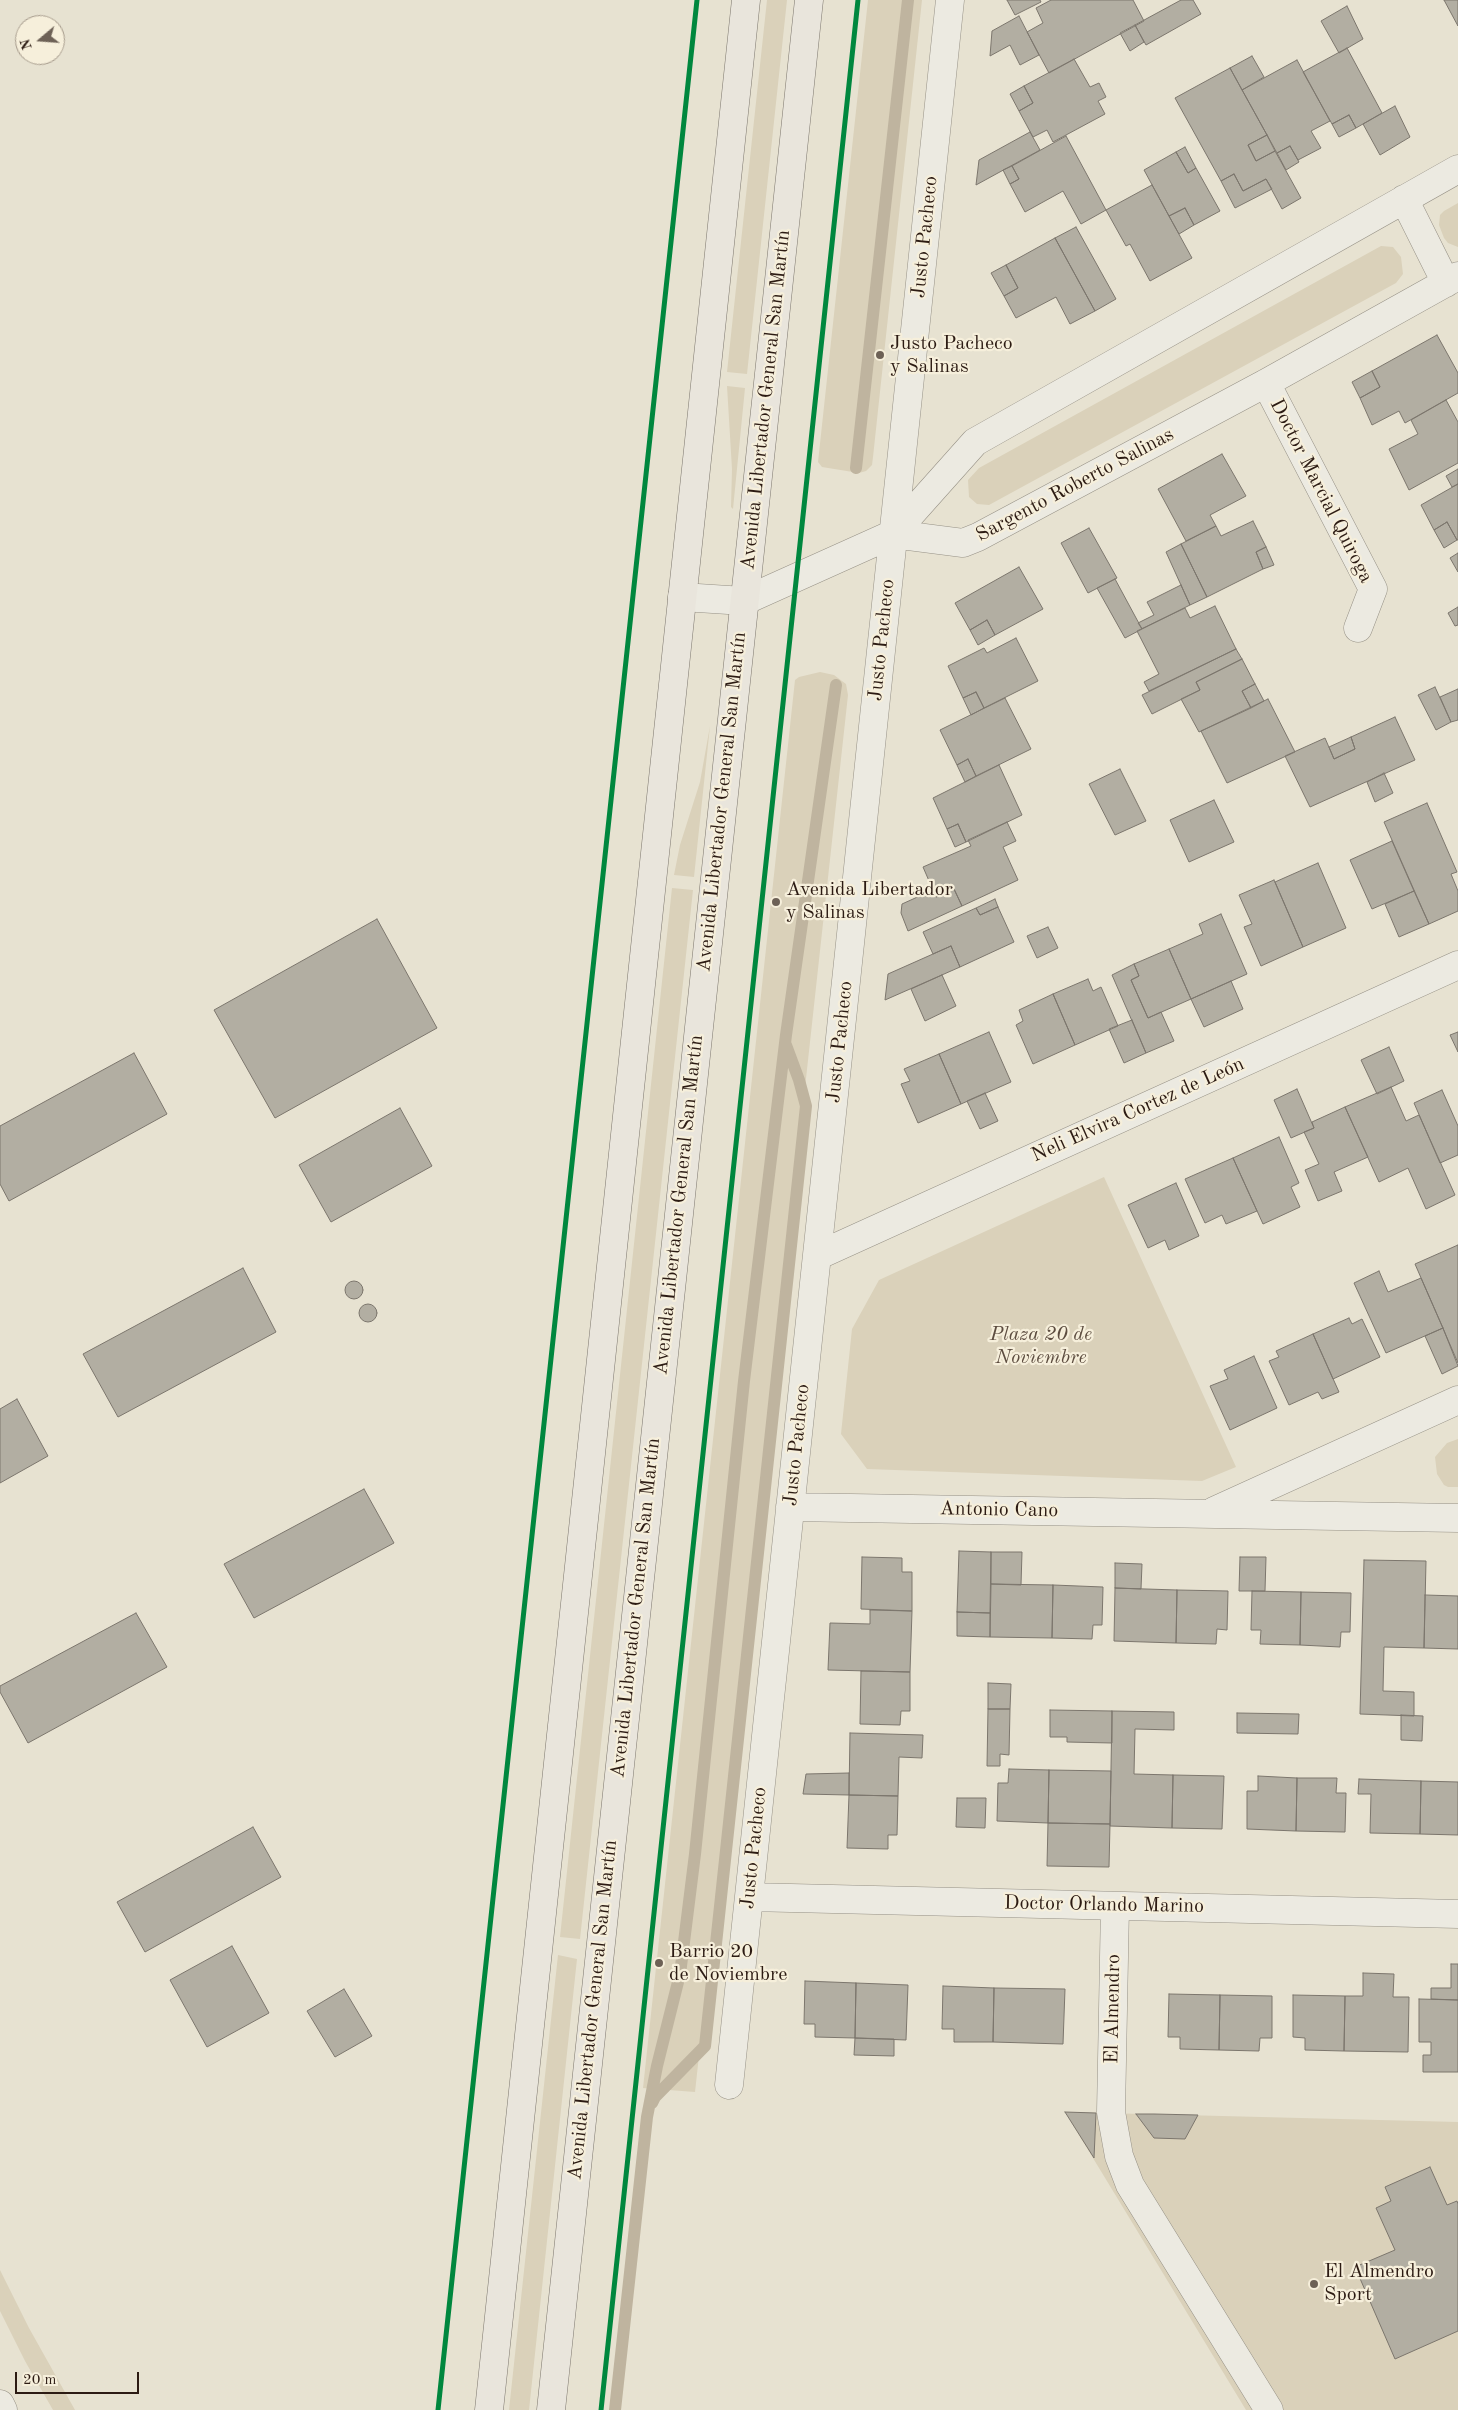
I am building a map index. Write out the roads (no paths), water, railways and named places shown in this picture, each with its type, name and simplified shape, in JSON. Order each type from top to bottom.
[{"type":"main road","points":[[489,2410],[746,0]]},
{"type":"main road","name":"Avenida Libertador General San Martín","points":[[551,2410],[809,0]]},
{"type":"street","name":"Justo Pacheco","points":[[729,2085],[950,0]]},
{"type":"street","points":[[682,597],[744,601],[893,534],[975,442],[1458,169]]},
{"type":"street","points":[[1404,199],[1452,280]]},
{"type":"street","name":"Sargento Roberto Salinas","points":[[893,534],[963,543],[978,538],[1266,383],[1452,280]]},
{"type":"street","name":"Doctor Marcial Quiroga","points":[[1266,383],[1373,589],[1358,628]]},
{"type":"street","name":"Neli Elvira Cortez de León","points":[[817,1256],[1458,965]]},
{"type":"street","name":"Antonio Cano","points":[[1208,1513],[1458,1400]]},
{"type":"street","name":"Antonio Cano","points":[[790,1507],[1458,1518]]},
{"type":"street","name":"Doctor Orlando Marino","points":[[749,1897],[1458,1914]]},
{"type":"street","name":"El Almendro","points":[[1115,1906],[1112,2112],[1119,2156],[1130,2185],[1269,2410]]},
{"type":"street","points":[[0,2404],[3,2410]]},
{"type":"waterway","points":[[856,468],[908,0]]},
{"type":"waterway","points":[[615,2410],[647,2117],[657,2066],[680,1974],[695,1854],[744,1381],[786,1035],[836,685]]},
{"type":"waterway","points":[[652,2103],[655,2097],[705,2046],[806,1106],[786,1045]]},
{"type":"place","name":"Justo Pacheco y Salinas","points":[[880,355]]},
{"type":"place","name":"Avenida Libertador y Salinas","points":[[776,902]]},
{"type":"place","name":"Barrio 20 de Noviembre","points":[[659,1963]]},
{"type":"place","name":"El Almendro Sport","points":[[1314,2284]]},
{"type":"park label","name":"Plaza 20 de Noviembre","points":[[1041,1346]]}]
